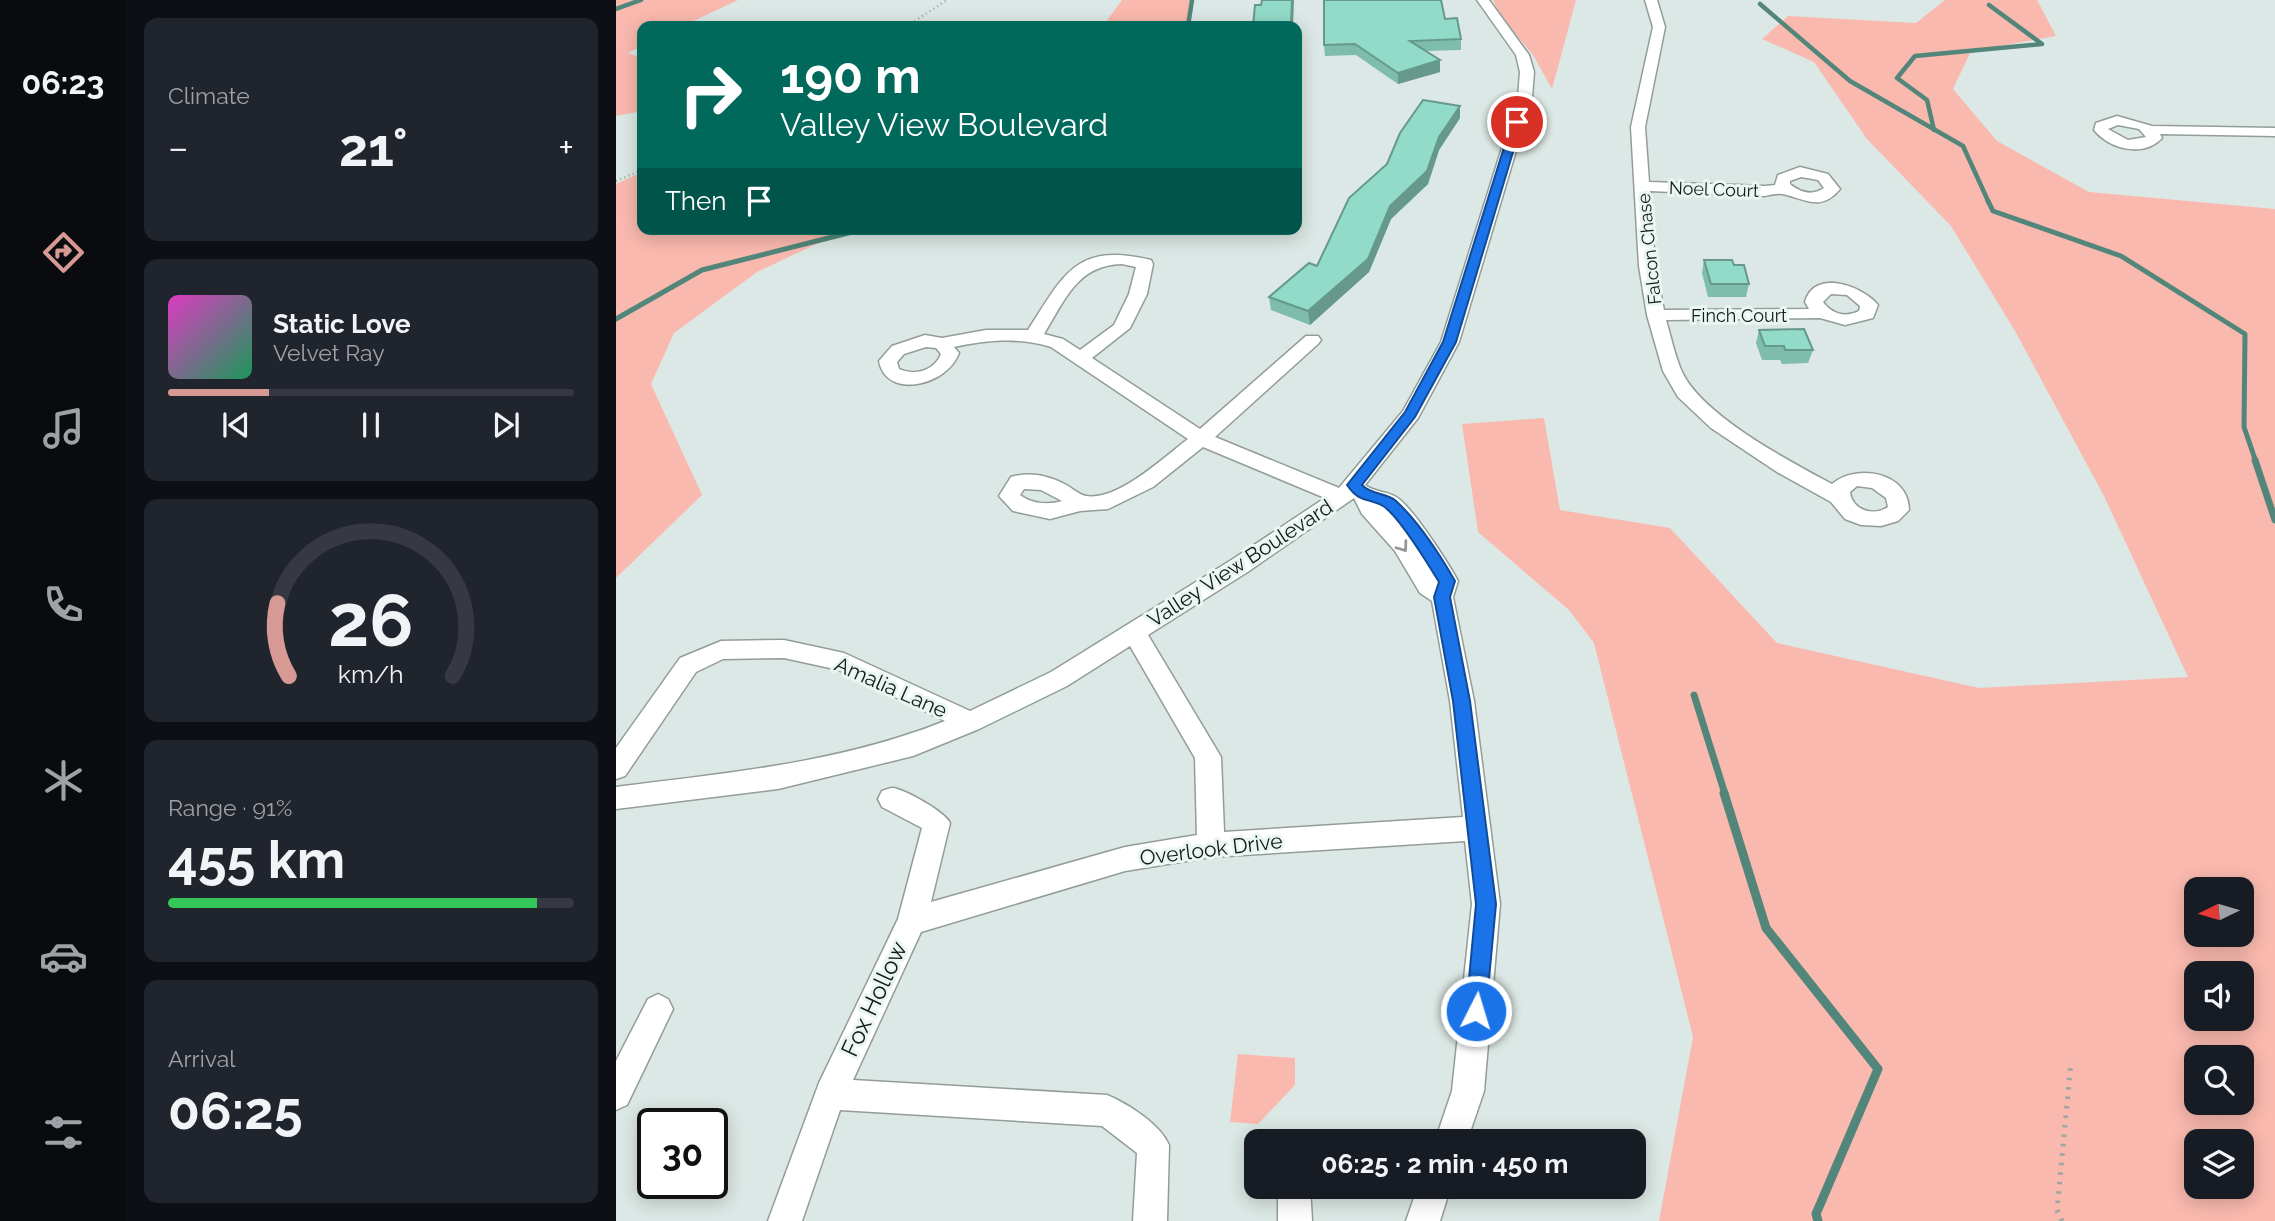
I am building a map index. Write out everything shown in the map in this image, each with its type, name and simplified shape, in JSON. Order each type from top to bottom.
[{"type":"street","name":"Valley View Boulevard","points":[[616,798],[778,778],[913,745],[970,722],[1059,680],[1353,493],[1411,414],[1450,342],[1525,97],[1527,66],[1516,44],[1489,13],[1483,0]]},
{"type":"street","name":"Falcon Chase","points":[[1651,0],[1659,27],[1638,127],[1647,267],[1671,371],[1685,393],[1718,424],[1784,467],[1839,497]]},
{"type":"street","points":[[2150,130],[2275,132]]},
{"type":"street","name":"Noel Court","points":[[1642,186],[1765,191],[1785,189]]},
{"type":"street","points":[[1034,335],[1075,274],[1094,260],[1124,258],[1145,264],[1138,294],[1121,328],[1082,357]]},
{"type":"street","name":"Finch Court","points":[[1656,315],[1822,313]]},
{"type":"street","points":[[942,344],[995,332],[1034,335],[1057,343],[1082,357],[1201,439],[1353,493],[1403,545],[1428,587],[1442,597],[1462,701],[1486,904],[1468,1091],[1455,1129]]},
{"type":"street","points":[[1080,504],[1108,502],[1146,482],[1201,439],[1312,340]]},
{"type":"street","points":[[1134,632],[1208,757],[1211,845]]},
{"type":"street","name":"Amalia Lane","points":[[616,768],[688,665],[721,650],[784,649],[845,662],[970,722]]},
{"type":"street","name":"Fox Hollow","points":[[785,1221],[830,1094],[912,920],[937,823],[891,799]]},
{"type":"street","name":"Overlook Drive","points":[[912,920],[1125,859],[1211,845],[1477,828]]},
{"type":"street","points":[[616,1094],[658,1009]]},
{"type":"street","points":[[830,1094],[1107,1111],[1153,1145],[1150,1221]]},
{"type":"street","points":[[1294,1199],[1295,1221]]},
{"type":"street","points":[[1423,1221],[1431,1199]]},
{"type":"path","points":[[915,21],[947,0]]},
{"type":"path","points":[[616,181],[637,172]]},
{"type":"path","points":[[2062,1221],[2057,1210],[2071,1061]]},
{"type":"shaded area","points":[[616,0],[738,0],[694,21],[637,21],[637,48],[628,53],[637,56],[637,112],[616,116]]},
{"type":"shaded area","points":[[1122,0],[1193,0],[1189,2],[1190,21],[1107,21]]},
{"type":"shaded area","points":[[1493,0],[1576,0],[1552,89],[1533,55],[1500,15]]},
{"type":"shaded area","points":[[1945,0],[2037,0],[2056,36],[1971,51],[1953,89],[1997,141],[2089,192],[2275,209],[2275,1221],[1659,1221],[1693,1037],[1594,643],[1569,610],[1478,532],[1462,424],[1544,418],[1560,510],[1670,528],[1777,643],[1979,688],[2188,677],[2104,496],[2015,331],[1951,226],[1867,139],[1814,62],[1762,39],[1788,16],[1916,23]]},
{"type":"shaded area","points":[[637,174],[637,235],[835,235],[757,272],[674,333],[651,384],[702,495],[616,578],[616,184]]},
{"type":"shaded area","points":[[1238,1054],[1295,1058],[1295,1085],[1258,1124],[1230,1122]]},
{"type":"building","points":[[1262,0],[1292,0],[1291,21],[1253,21],[1255,5],[1261,5]]},
{"type":"building","points":[[1324,0],[1441,0],[1445,19],[1457,18],[1461,39],[1410,41],[1440,60],[1398,73],[1355,44],[1324,45]]},
{"type":"building","points":[[1423,100],[1460,106],[1439,137],[1427,171],[1390,206],[1368,259],[1308,311],[1269,297],[1309,263],[1317,266],[1349,198],[1387,164],[1400,133]]},
{"type":"building","points":[[1704,260],[1732,260],[1734,265],[1744,265],[1749,284],[1711,284]]},
{"type":"building","points":[[1804,329],[1813,350],[1785,350],[1784,346],[1765,346],[1759,330]]},
{"type":"waterway","points":[[616,9],[641,0]]},
{"type":"waterway","points":[[1189,21],[1192,0]]},
{"type":"waterway","points":[[1760,4],[1850,81],[1934,129]]},
{"type":"waterway","points":[[1934,129],[1927,100],[1897,78],[1915,56],[2042,44],[1989,5]]},
{"type":"waterway","points":[[1934,129],[1963,146],[1989,203]]},
{"type":"waterway","points":[[1989,203],[1993,211],[2121,256],[2245,334],[2244,427],[2256,462]]},
{"type":"waterway","points":[[616,319],[702,270],[840,235]]},
{"type":"waterway","points":[[2255,460],[2275,520]]},
{"type":"waterway","points":[[1694,695],[1725,794]]},
{"type":"waterway","points":[[1724,793],[1766,928],[1878,1069],[1816,1214],[1818,1221]]},
{"type":"route","points":[[1476,1011],[1486,904],[1462,701],[1442,597],[1447,581],[1419,538],[1388,502],[1365,496],[1354,485],[1411,414],[1450,342],[1517,122]]}]
